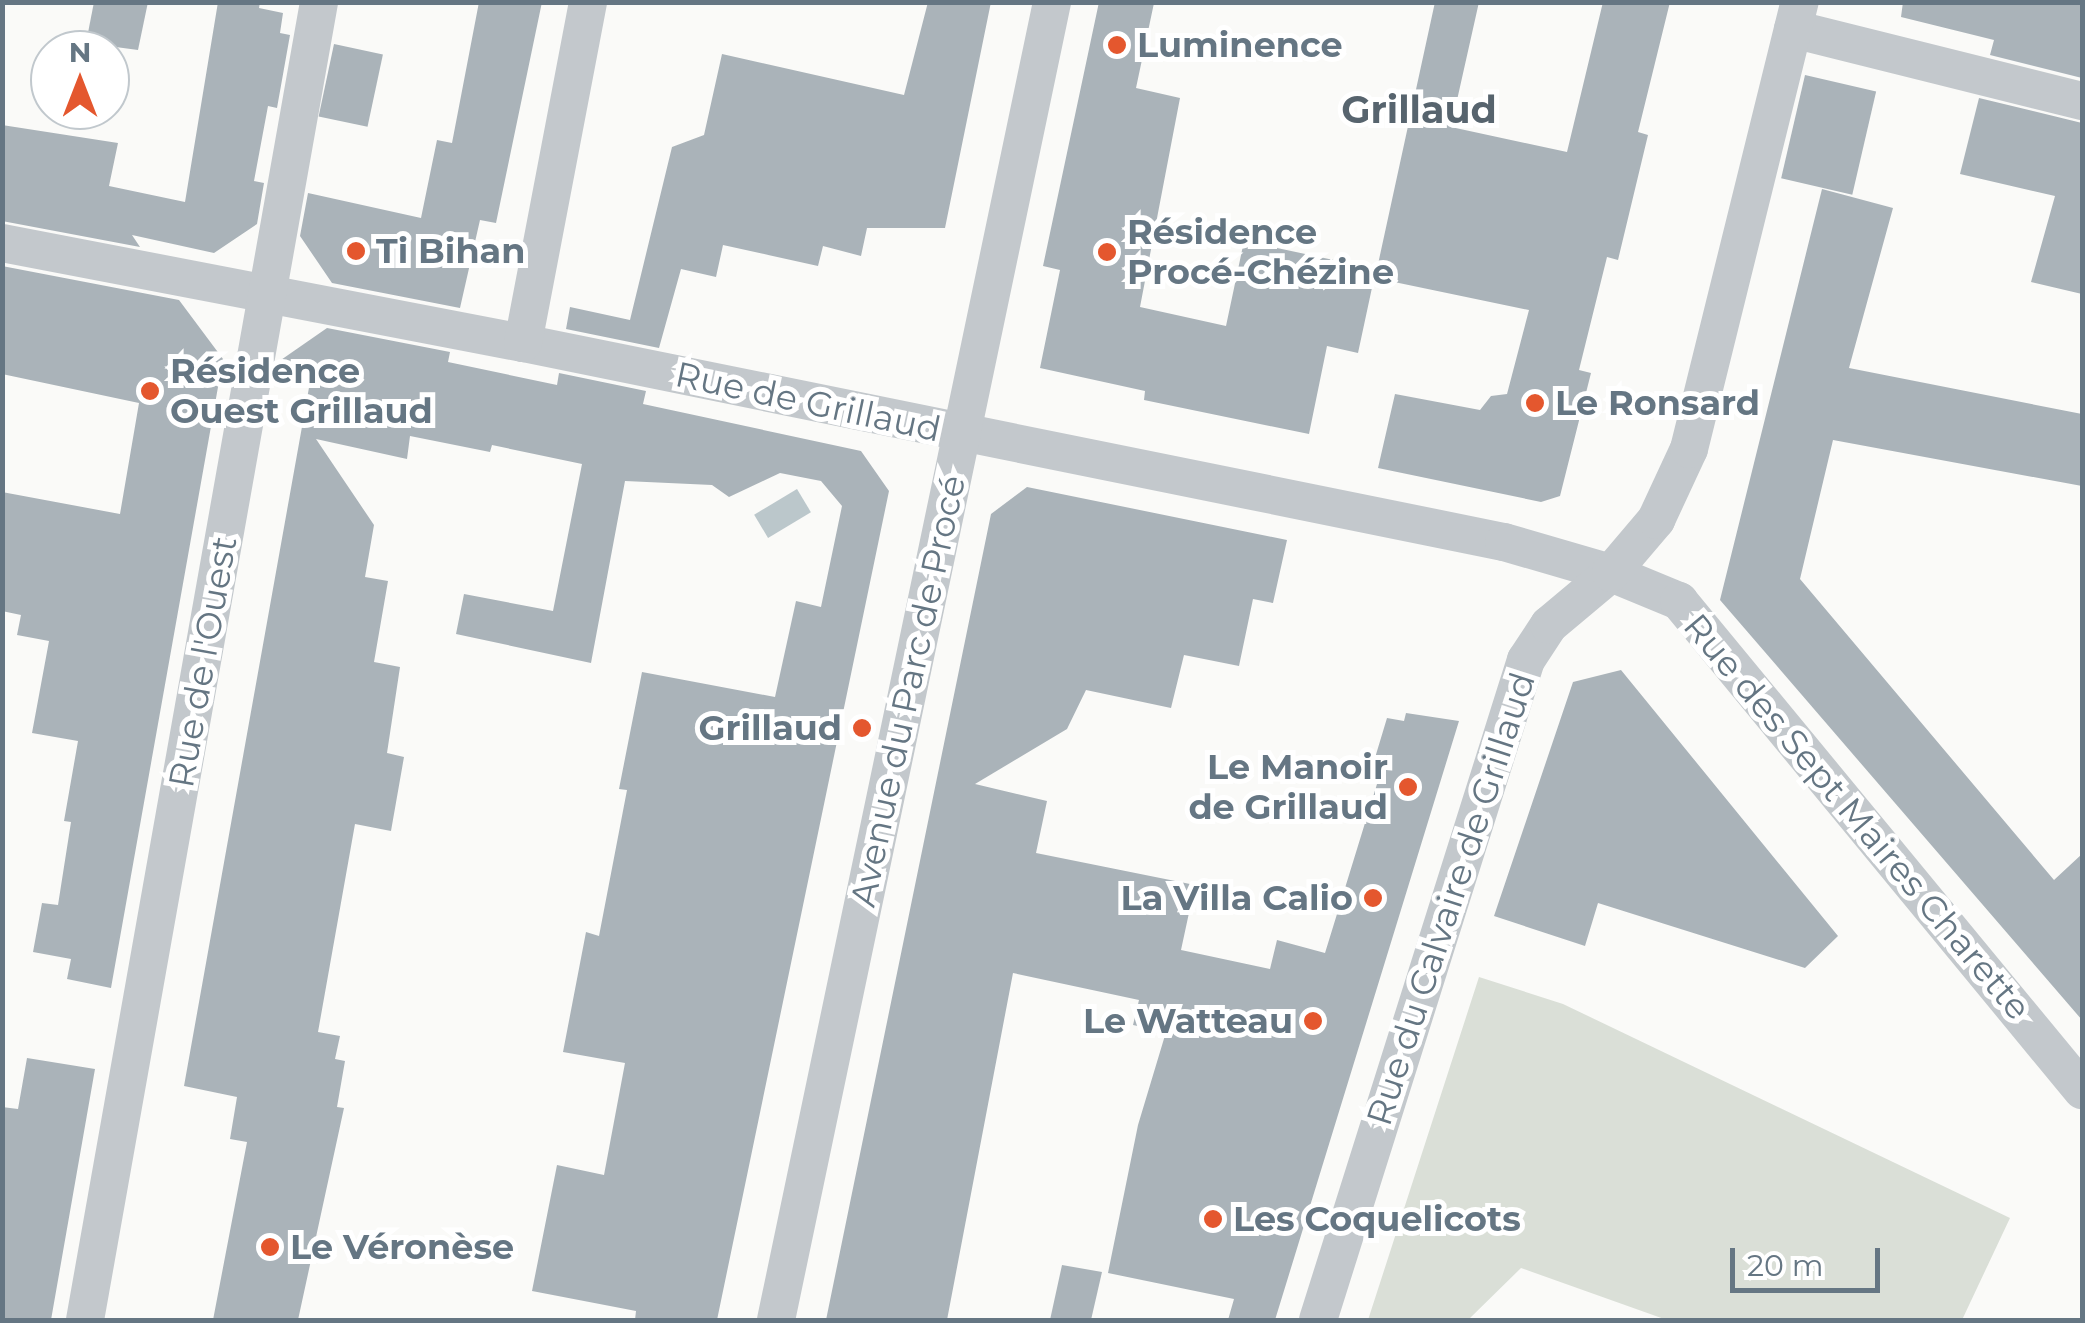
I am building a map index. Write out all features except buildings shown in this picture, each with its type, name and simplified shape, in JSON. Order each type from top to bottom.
[{"type":"street","name":"Rue de l'Ouest","points":[[85,1320],[319,2]]},
{"type":"street","points":[[523,342],[588,2]]},
{"type":"street","name":"Avenue du Parc de Procé","points":[[776,1320],[1052,2]]},
{"type":"street","points":[[1797,16],[2082,101]]},
{"type":"street","name":"Rue du Calvaire de Grillaud","points":[[1318,1320],[1526,660],[1549,625],[1611,573],[1656,520],[1689,449],[1797,16]]},
{"type":"street","name":"Rue de Grillaud","points":[[2,243],[523,342],[1504,542],[1611,573]]},
{"type":"street","name":"Rue des Sept Maires Charette","points":[[1611,573],[1678,601],[2082,1090]]},
{"type":"shaded area","points":[[797,489],[811,512],[768,538],[754,515]]},
{"type":"shaded area","points":[[1479,977],[1563,1004],[2010,1218],[1962,1320],[1667,1320],[1521,1268],[1468,1320],[1368,1320]]},
{"type":"place","name":"Luminence","points":[[1117,45]]},
{"type":"place","name":"Ti Bihan","points":[[356,251]]},
{"type":"place","name":"Résidence Procé-Chézine","points":[[1107,252]]},
{"type":"place","name":"Résidence Ouest Grillaud","points":[[150,391]]},
{"type":"place","name":"Le Ronsard","points":[[1535,403]]},
{"type":"place","name":"Grillaud","points":[[862,728]]},
{"type":"place","name":"Le Manoir de Grillaud","points":[[1408,787]]},
{"type":"place","name":"La Villa Calio","points":[[1373,898]]},
{"type":"place","name":"Le Watteau","points":[[1313,1021]]},
{"type":"place","name":"Les Coquelicots","points":[[1213,1219]]},
{"type":"place","name":"Le Véronèse","points":[[270,1247]]},
{"type":"district","name":"Grillaud","points":[[1419,110]]}]
